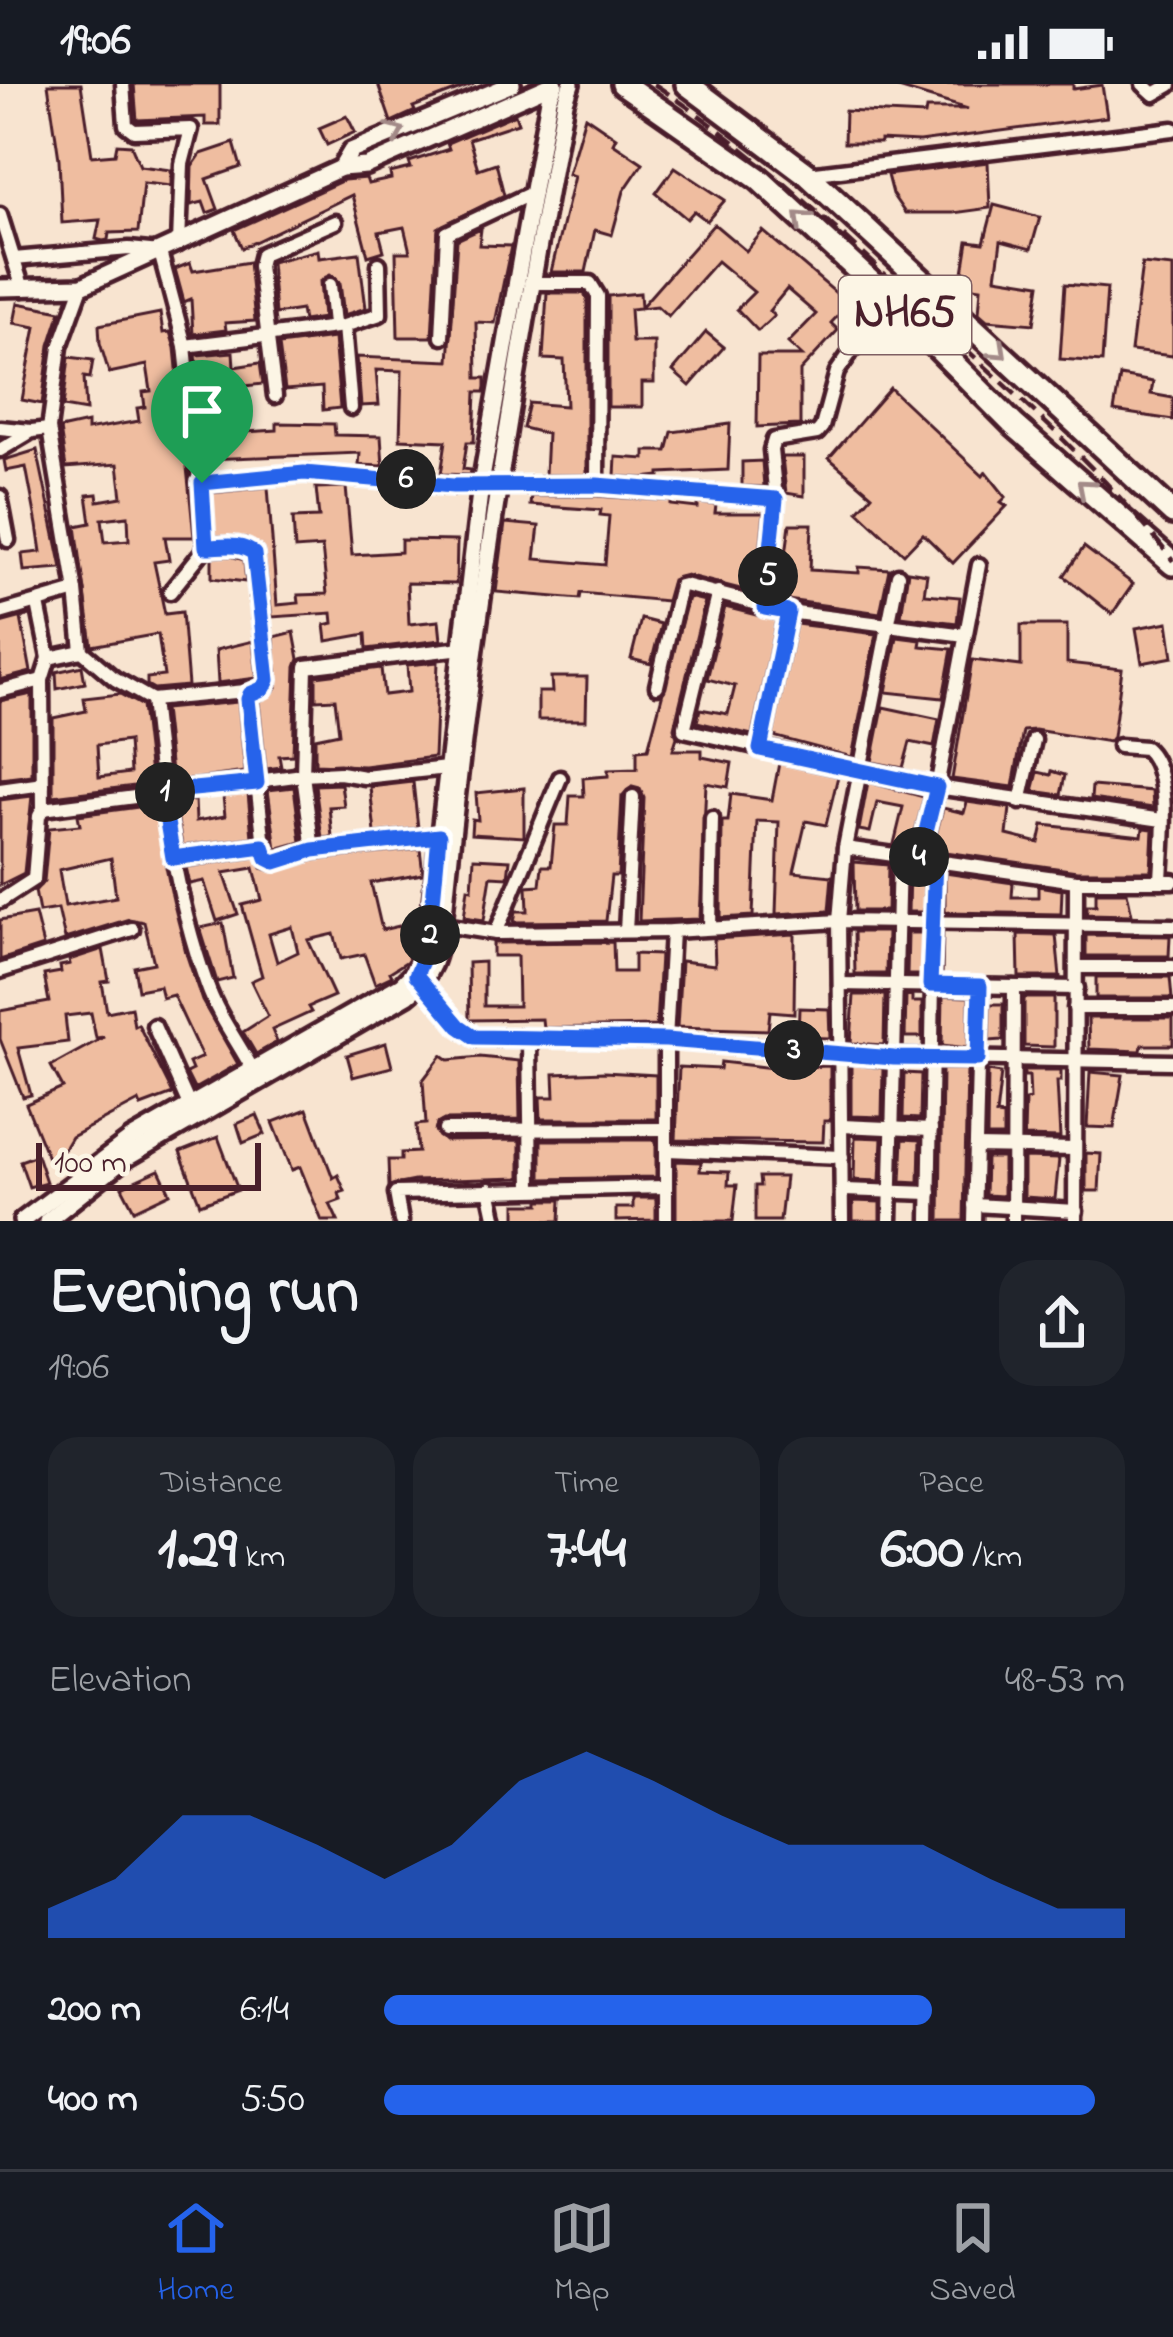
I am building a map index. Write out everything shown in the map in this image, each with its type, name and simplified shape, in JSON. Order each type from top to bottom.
[{"type":"highway","name":"NH65","points":[[622,84],[759,179],[888,298],[1014,425],[1173,564]]},
{"type":"highway","name":"NH65","points":[[695,86],[807,174],[1173,514]]},
{"type":"street","points":[[123,84],[126,125],[134,131],[191,129],[182,164],[179,244]]},
{"type":"street","points":[[341,168],[350,151],[512,84]]},
{"type":"street","points":[[0,287],[82,286],[341,168],[366,166],[572,84]]},
{"type":"street","points":[[1143,84],[1154,94],[1170,85]]},
{"type":"street","points":[[438,924],[439,836],[462,648],[534,191],[555,92]]},
{"type":"street","points":[[46,1221],[125,1159],[255,1075],[419,979],[438,924],[489,483],[530,284],[555,92]]},
{"type":"street","points":[[807,174],[1173,129]]},
{"type":"street","points":[[442,337],[447,232],[534,191]]},
{"type":"street","points":[[0,215],[23,289]]},
{"type":"street","points":[[274,396],[259,266],[262,254],[335,222]]},
{"type":"street","points":[[14,259],[160,252]]},
{"type":"street","points":[[160,252],[185,346],[206,547],[170,592]]},
{"type":"street","points":[[185,346],[267,338],[380,314],[379,264]]},
{"type":"street","points":[[530,284],[590,283],[598,296],[597,485]]},
{"type":"street","points":[[330,284],[351,408]]},
{"type":"street","points":[[82,286],[60,347],[49,429],[82,651],[115,679],[152,700],[267,686],[254,554],[234,545],[206,547]]},
{"type":"street","points":[[765,608],[776,499],[774,440],[817,433],[846,355],[873,320]]},
{"type":"street","points":[[0,428],[49,429]]},
{"type":"street","points":[[0,450],[32,431]]},
{"type":"street","points":[[202,483],[304,473],[453,486],[597,485],[776,499]]},
{"type":"street","points":[[0,497],[8,541]]},
{"type":"street","points":[[919,859],[979,566]]},
{"type":"street","points":[[842,1221],[839,921],[845,848],[898,575]]},
{"type":"street","points":[[657,686],[680,586],[788,612],[965,635]]},
{"type":"street","points":[[0,613],[76,591]]},
{"type":"street","points":[[718,592],[684,730],[937,787],[1162,820]]},
{"type":"street","points":[[0,901],[34,879],[43,809],[42,680],[49,658],[38,604]]},
{"type":"street","points":[[760,749],[788,612]]},
{"type":"street","points":[[313,850],[303,775],[306,667],[462,648]]},
{"type":"street","points":[[49,658],[82,651]]},
{"type":"street","points":[[0,691],[42,680]]},
{"type":"street","points":[[256,690],[248,699],[267,858],[275,862],[313,850],[439,836]]},
{"type":"street","points":[[152,700],[173,858],[208,989],[255,1075]]},
{"type":"street","points":[[1020,802],[1034,740]]},
{"type":"street","points":[[845,848],[1076,881],[1167,881],[1162,820],[1168,786],[1155,756],[1145,748],[1119,746]]},
{"type":"street","points":[[43,809],[303,775],[364,777],[448,768]]},
{"type":"street","points":[[496,933],[560,778]]},
{"type":"street","points":[[0,790],[43,784]]},
{"type":"street","points":[[626,931],[633,797]]},
{"type":"street","points":[[710,928],[712,818]]},
{"type":"street","points":[[173,858],[263,846]]},
{"type":"street","points":[[890,1221],[899,856]]},
{"type":"street","points":[[928,1221],[935,861]]},
{"type":"street","points":[[974,1205],[1014,1214],[1076,1216],[1076,881]]},
{"type":"street","points":[[438,924],[496,933],[672,931],[839,921],[1173,926]]},
{"type":"street","points":[[0,971],[132,929]]},
{"type":"street","points":[[666,1221],[666,1040],[672,931]]},
{"type":"street","points":[[1077,967],[1173,968]]},
{"type":"street","points":[[419,979],[459,1026],[475,1037],[666,1040],[894,1058],[1173,1062]]},
{"type":"street","points":[[840,984],[1076,988]]},
{"type":"street","points":[[974,1221],[980,986]]},
{"type":"street","points":[[1014,986],[1014,1214]]},
{"type":"street","points":[[1075,1008],[1173,1008]]},
{"type":"street","points":[[154,1026],[189,1105]]},
{"type":"street","points":[[529,1041],[532,1189]]},
{"type":"street","points":[[29,1219],[102,1158],[189,1105],[255,1075]]},
{"type":"street","points":[[842,1126],[931,1130]]},
{"type":"street","points":[[445,1130],[666,1129]]},
{"type":"street","points":[[976,1148],[1074,1149]]},
{"type":"street","points":[[668,1150],[842,1156]]},
{"type":"street","points":[[401,1221],[396,1193],[666,1187]]},
{"type":"street","points":[[489,1189],[496,1221]]},
{"type":"street","points":[[844,1190],[930,1193]]},
{"type":"building","points":[[48,84],[81,84],[92,156],[115,154],[117,144],[131,145],[140,166],[171,170],[171,186],[143,183],[138,232],[109,233],[103,241],[96,239],[100,220],[62,223]]},
{"type":"building","points":[[134,84],[220,84],[220,125],[205,125],[205,117],[137,120]]},
{"type":"building","points":[[378,84],[474,84],[413,107],[415,111],[391,122]]},
{"type":"building","points":[[898,84],[1073,84],[1073,89],[1102,85],[1107,117],[919,142],[844,143],[845,111],[925,115],[926,109],[968,109],[898,88]]},
{"type":"building","points":[[515,114],[518,123],[469,139],[478,169],[496,163],[504,195],[438,228],[432,337],[398,337],[396,252],[410,252],[404,227],[379,232],[384,251],[368,256],[352,195],[242,248],[234,230],[344,180],[366,178],[368,184],[391,179],[390,173],[411,168],[409,162],[449,149],[447,143]]},
{"type":"building","points":[[347,116],[355,132],[327,145],[319,128]]},
{"type":"building","points":[[585,116],[643,163],[624,191],[612,235],[595,230],[586,272],[551,272],[574,176],[568,174]]},
{"type":"building","points":[[234,143],[241,167],[207,179],[218,209],[207,213],[203,202],[191,205],[192,167],[201,154]]},
{"type":"building","points":[[988,162],[990,208],[953,213],[905,213],[892,194],[887,175]]},
{"type":"building","points":[[675,167],[725,200],[707,221],[694,211],[687,219],[656,193]]},
{"type":"building","points":[[994,205],[1040,217],[1031,249],[1001,241],[996,277],[1040,284],[1034,324],[987,320],[979,313],[981,288],[961,285],[968,241],[984,243]]},
{"type":"building","points":[[714,224],[746,251],[763,231],[849,304],[831,323],[838,330],[800,371],[800,425],[757,427],[758,356],[802,356],[788,343],[816,314],[787,289],[769,311],[774,316],[758,331],[737,309],[754,292],[717,261],[668,316],[657,306],[630,309],[632,342],[654,342],[654,383],[642,383],[642,407],[608,407],[608,296],[640,293],[641,307]]},
{"type":"building","points":[[481,229],[479,245],[511,246],[495,323],[476,322],[477,378],[486,378],[486,387],[485,392],[476,392],[474,442],[467,442],[463,469],[471,470],[470,475],[441,474],[446,441],[400,439],[402,371],[376,370],[379,405],[361,406],[357,357],[449,361],[457,240]]},
{"type":"building","points":[[318,250],[319,258],[359,253],[366,308],[344,315],[340,283],[330,275],[320,282],[323,318],[303,321],[301,310],[275,314],[271,262]]},
{"type":"building","points":[[249,262],[255,321],[225,323],[226,330],[193,334],[191,299],[184,302],[175,269],[190,263],[193,271]]},
{"type":"building","points":[[1142,264],[1173,267],[1173,356],[1131,351]]},
{"type":"building","points":[[1065,284],[1107,288],[1102,362],[1060,359]]},
{"type":"building","points":[[547,293],[584,293],[587,299],[587,475],[545,475],[547,434],[523,428],[529,403],[566,406],[564,360],[543,359]]},
{"type":"building","points":[[18,303],[61,311],[50,345],[42,404],[22,400],[36,327],[14,323]]},
{"type":"building","points":[[160,313],[163,333],[170,332],[175,348],[194,537],[165,537],[169,560],[154,562],[165,614],[182,612],[188,686],[154,689],[147,685],[147,678],[164,676],[158,634],[92,646],[76,526],[91,523],[87,495],[97,494],[98,501],[122,497],[118,464],[66,468],[60,429],[87,423],[87,430],[139,421],[137,408],[145,407],[143,392],[151,391],[147,365],[109,373],[99,325]],"holes":[[[128,516],[129,540],[105,542],[102,519]]]},
{"type":"building","points":[[706,332],[724,347],[690,386],[673,371]]},
{"type":"building","points":[[334,338],[340,408],[323,410],[322,387],[285,390],[279,345]]},
{"type":"building","points":[[233,352],[234,367],[260,363],[263,384],[236,387],[237,393],[227,394],[231,433],[277,430],[277,423],[334,424],[335,435],[381,436],[383,466],[359,465],[360,453],[207,459],[196,355]]},
{"type":"building","points":[[69,357],[93,360],[90,378],[84,377],[86,411],[63,407]]},
{"type":"building","points":[[1120,376],[1153,382],[1151,394],[1173,398],[1173,420],[1114,411]]},
{"type":"building","points":[[890,388],[983,476],[986,472],[1006,497],[1001,502],[1007,506],[953,563],[923,534],[904,554],[858,511],[872,495],[829,458]]},
{"type":"building","points":[[730,424],[728,470],[615,476],[616,457],[645,459],[645,451],[667,451],[672,432]]},
{"type":"building","points":[[37,450],[62,568],[24,571],[22,554],[41,552],[37,525],[26,467],[6,471],[4,460]]},
{"type":"building","points":[[782,457],[804,457],[804,496],[786,493]]},
{"type":"building","points":[[762,461],[764,487],[742,486],[742,462]]},
{"type":"building","points":[[268,487],[277,605],[299,603],[298,595],[327,594],[322,547],[295,549],[293,518],[319,517],[316,488],[346,487],[352,555],[401,552],[401,540],[457,541],[456,584],[407,583],[409,624],[439,621],[441,640],[367,649],[366,634],[327,641],[325,625],[333,623],[332,613],[272,617],[263,550],[246,538],[215,536],[211,493]]},
{"type":"building","points":[[531,496],[671,501],[671,505],[698,508],[698,503],[716,505],[715,513],[764,513],[756,593],[686,575],[672,580],[666,601],[496,592],[505,523],[539,526],[535,559],[605,565],[609,516],[600,515],[601,510],[530,505]]},
{"type":"building","points":[[790,524],[812,524],[810,570],[859,573],[859,567],[889,569],[880,613],[780,599]]},
{"type":"building","points":[[1084,547],[1133,584],[1112,614],[1064,576]]},
{"type":"building","points":[[212,557],[244,560],[246,582],[212,578]]},
{"type":"building","points":[[908,571],[927,574],[924,594],[960,597],[957,623],[901,616]]},
{"type":"building","points":[[688,597],[705,601],[674,728],[673,750],[702,750],[702,757],[732,763],[728,787],[706,783],[700,919],[639,921],[644,798],[640,789],[632,787],[622,796],[618,876],[611,876],[606,921],[514,922],[516,911],[528,911],[527,886],[540,885],[542,866],[551,866],[555,825],[568,825],[570,796],[584,796],[583,778],[608,776],[608,770],[637,769],[637,750],[648,749]]},
{"type":"building","points":[[725,607],[776,620],[752,735],[697,722],[700,709],[728,714],[735,686],[707,679]]},
{"type":"building","points":[[30,615],[21,618],[31,672],[0,680],[0,623]]},
{"type":"building","points":[[641,619],[661,624],[651,664],[631,659]]},
{"type":"building","points":[[1168,622],[1173,657],[1142,663],[1136,628]]},
{"type":"building","points":[[796,624],[876,634],[852,757],[773,736]]},
{"type":"building","points":[[1021,625],[1067,625],[1067,663],[1122,669],[1113,737],[1109,742],[1023,731],[1013,787],[952,779],[972,660],[1021,666]]},
{"type":"building","points":[[294,632],[299,659],[293,755],[279,756],[281,767],[266,769],[259,702],[277,687],[274,637]]},
{"type":"building","points":[[897,637],[921,640],[920,646],[952,649],[943,698],[886,692]]},
{"type":"building","points":[[253,641],[257,678],[218,683],[216,650]]},
{"type":"building","points":[[438,662],[434,757],[364,766],[315,764],[315,738],[339,733],[335,699],[316,700],[316,676],[381,668],[384,695],[409,692],[407,665]]},
{"type":"building","points":[[82,666],[85,683],[57,689],[56,672]]},
{"type":"building","points":[[551,677],[587,677],[586,720],[538,720],[538,692],[552,692]]},
{"type":"building","points":[[32,694],[32,775],[0,779],[0,701]]},
{"type":"building","points":[[120,694],[142,706],[151,784],[53,796],[53,718],[86,711],[84,698]],"holes":[[[128,741],[130,773],[99,777],[97,745]]]},
{"type":"building","points":[[238,702],[245,772],[172,782],[164,709]]},
{"type":"building","points":[[883,707],[939,719],[934,747],[910,742],[903,768],[872,762]]},
{"type":"building","points":[[779,763],[838,776],[826,825],[806,821],[794,872],[832,876],[829,911],[776,914],[779,822],[757,821],[753,916],[721,918],[722,821],[728,821],[731,794],[772,800]]},
{"type":"building","points":[[1052,771],[1065,775],[1061,795],[1033,791],[1038,772],[1051,775]]},
{"type":"building","points":[[413,782],[418,828],[375,833],[370,787]]},
{"type":"building","points":[[868,782],[924,797],[911,847],[894,844],[903,807],[877,802],[870,832],[859,830]]},
{"type":"building","points":[[341,784],[344,806],[329,807],[332,837],[322,838],[315,785]]},
{"type":"building","points":[[1092,786],[1152,791],[1153,808],[1091,799]]},
{"type":"building","points":[[294,787],[301,842],[276,849],[268,790]]},
{"type":"building","points":[[524,788],[524,837],[471,834],[472,819],[478,820],[476,793]]},
{"type":"building","points":[[248,793],[252,837],[182,846],[175,802],[195,800],[196,821],[225,816],[223,796]]},
{"type":"building","points":[[32,796],[24,873],[0,885],[0,800]]},
{"type":"building","points":[[967,802],[1010,808],[1007,835],[1039,843],[1043,825],[1142,836],[1143,828],[1153,829],[1151,871],[1077,871],[932,850],[943,808],[964,813]]},
{"type":"building","points":[[154,805],[186,953],[202,1001],[238,1064],[194,1089],[186,1073],[192,1070],[189,1063],[202,1057],[173,995],[162,998],[159,986],[138,990],[134,967],[154,963],[144,922],[129,919],[65,939],[58,909],[39,912],[35,891],[44,881],[49,828],[80,825],[78,815]],"holes":[[[111,858],[116,897],[65,906],[59,870]]]},
{"type":"building","points":[[420,849],[423,874],[371,883],[382,930],[399,926],[409,960],[375,984],[364,954],[341,959],[334,934],[308,940],[334,996],[272,1030],[277,1042],[256,1054],[243,1032],[268,1016],[251,981],[262,976],[242,905],[262,900],[254,868],[224,873],[238,914],[217,921],[204,881],[190,884],[186,867],[257,857],[262,868],[272,871],[315,860]],"holes":[[[292,927],[298,952],[277,962],[269,934]]]},
{"type":"building","points":[[474,858],[510,860],[508,877],[491,876],[484,920],[464,917]]},
{"type":"building","points":[[854,862],[888,865],[887,911],[855,911]]},
{"type":"building","points":[[909,868],[924,870],[924,912],[908,912]]},
{"type":"building","points":[[945,873],[1013,883],[1012,897],[1038,897],[1038,886],[1062,890],[1061,914],[945,912]]},
{"type":"building","points":[[1096,892],[1127,892],[1132,915],[1087,914],[1087,905],[1096,905]]},
{"type":"building","points":[[35,914],[43,946],[0,960],[0,920]]},
{"type":"building","points":[[223,923],[233,978],[217,982],[200,928]]},
{"type":"building","points":[[854,932],[887,932],[886,974],[855,974]]},
{"type":"building","points":[[908,933],[923,933],[923,975],[907,975]]},
{"type":"building","points":[[795,934],[794,1013],[770,1011],[768,1030],[677,1027],[681,961],[715,965],[714,939]]},
{"type":"building","points":[[1018,934],[1056,935],[1060,977],[1019,977]]},
{"type":"building","points":[[1086,935],[1170,936],[1169,956],[1086,956]]},
{"type":"building","points":[[613,942],[614,972],[634,972],[634,954],[660,955],[656,1026],[543,1028],[542,1019],[469,1020],[468,963],[484,962],[484,1006],[518,1006],[517,956],[493,956],[493,943]]},
{"type":"building","points":[[103,949],[109,981],[102,982],[107,1012],[131,1007],[134,1026],[138,1024],[173,1094],[141,1106],[139,1101],[71,1137],[62,1152],[48,1158],[26,1104],[63,1088],[51,1066],[104,1037],[96,1038],[91,1013],[65,1016],[68,1042],[18,1048],[31,1095],[23,1097],[0,1039],[0,1011],[49,1002],[44,975],[61,972],[60,966],[70,964],[69,960]]},
{"type":"building","points":[[1096,977],[1170,977],[1172,998],[1096,998]]},
{"type":"building","points":[[854,995],[885,995],[884,1045],[851,1043]]},
{"type":"building","points":[[906,996],[922,1002],[922,1037],[905,1037]]},
{"type":"building","points":[[943,996],[969,997],[968,1048],[942,1045]]},
{"type":"building","points":[[1024,998],[1054,998],[1054,1047],[1024,1046]]},
{"type":"building","points":[[990,1004],[1003,1004],[1003,1040],[989,1041]]},
{"type":"building","points":[[799,1008],[829,1009],[830,1038],[798,1037]]},
{"type":"building","points":[[1088,1018],[1173,1018],[1173,1045],[1142,1045],[1141,1051],[1089,1049]]},
{"type":"building","points":[[386,1043],[392,1067],[353,1077],[347,1055]]},
{"type":"building","points":[[442,1055],[449,1060],[519,1061],[520,1119],[444,1120],[435,1131],[445,1141],[520,1140],[520,1178],[389,1186],[388,1160],[418,1152],[416,1125],[426,1124],[423,1080]]},
{"type":"building","points":[[721,1062],[773,1068],[830,1066],[830,1121],[824,1121],[823,1142],[676,1140],[679,1067],[720,1069]]},
{"type":"building","points":[[851,1064],[883,1068],[882,1117],[851,1116]]},
{"type":"building","points":[[942,1069],[967,1069],[964,1221],[940,1221]]},
{"type":"building","points":[[1024,1070],[1061,1070],[1061,1081],[1057,1081],[1060,1138],[1024,1137],[1025,1100],[1030,1099],[1029,1076],[1024,1076]]},
{"type":"building","points":[[988,1071],[1001,1073],[996,1115],[1003,1116],[1003,1137],[987,1137]]},
{"type":"building","points":[[1090,1072],[1123,1075],[1114,1128],[1087,1127]]},
{"type":"building","points":[[904,1073],[921,1074],[920,1119],[903,1118]]},
{"type":"building","points":[[554,1074],[656,1075],[656,1119],[541,1119],[540,1097],[555,1097]]},
{"type":"building","points":[[307,1109],[333,1178],[338,1175],[345,1191],[339,1193],[341,1200],[330,1204],[338,1221],[322,1221],[300,1167],[292,1170],[273,1122]]},
{"type":"building","points":[[257,1115],[265,1134],[243,1143],[237,1124]]},
{"type":"building","points":[[218,1137],[238,1190],[200,1204],[180,1152]]},
{"type":"building","points":[[855,1137],[882,1138],[880,1181],[854,1180]]},
{"type":"building","points":[[903,1139],[920,1140],[919,1182],[901,1181]]},
{"type":"building","points":[[541,1140],[656,1140],[656,1177],[541,1179]]},
{"type":"building","points":[[1086,1153],[1101,1154],[1099,1191],[1086,1191]]},
{"type":"building","points":[[37,1155],[46,1182],[29,1187],[20,1161]]},
{"type":"building","points":[[986,1158],[1003,1158],[1003,1196],[985,1195]]},
{"type":"building","points":[[1024,1158],[1059,1159],[1055,1199],[1024,1197]]},
{"type":"building","points":[[676,1161],[701,1162],[700,1171],[729,1172],[728,1185],[737,1185],[733,1221],[676,1221]]},
{"type":"building","points":[[159,1170],[170,1193],[134,1210],[122,1187]]},
{"type":"building","points":[[759,1177],[785,1177],[780,1221],[755,1221]]},
{"type":"building","points":[[633,1198],[656,1198],[656,1220],[616,1221],[616,1208],[633,1208]]},
{"type":"building","points":[[540,1200],[561,1200],[560,1221],[516,1221],[516,1204],[540,1204]]},
{"type":"building","points":[[853,1201],[880,1202],[880,1221],[853,1221]]},
{"type":"railway","points":[[654,84],[767,168],[872,262],[1062,439],[1173,561]]},
{"type":"route","points":[[304,473],[453,486],[597,485],[776,499],[765,608],[788,612],[760,749],[937,787],[919,859],[935,861],[930,985],[980,986],[978,1059],[894,1058],[666,1040],[475,1037],[459,1026],[416,975],[429,945],[439,836],[313,850],[275,862],[267,858],[263,846],[173,858],[162,792],[257,783],[248,699],[267,686],[268,680],[254,554],[234,545],[206,547],[202,483],[304,473]]}]
